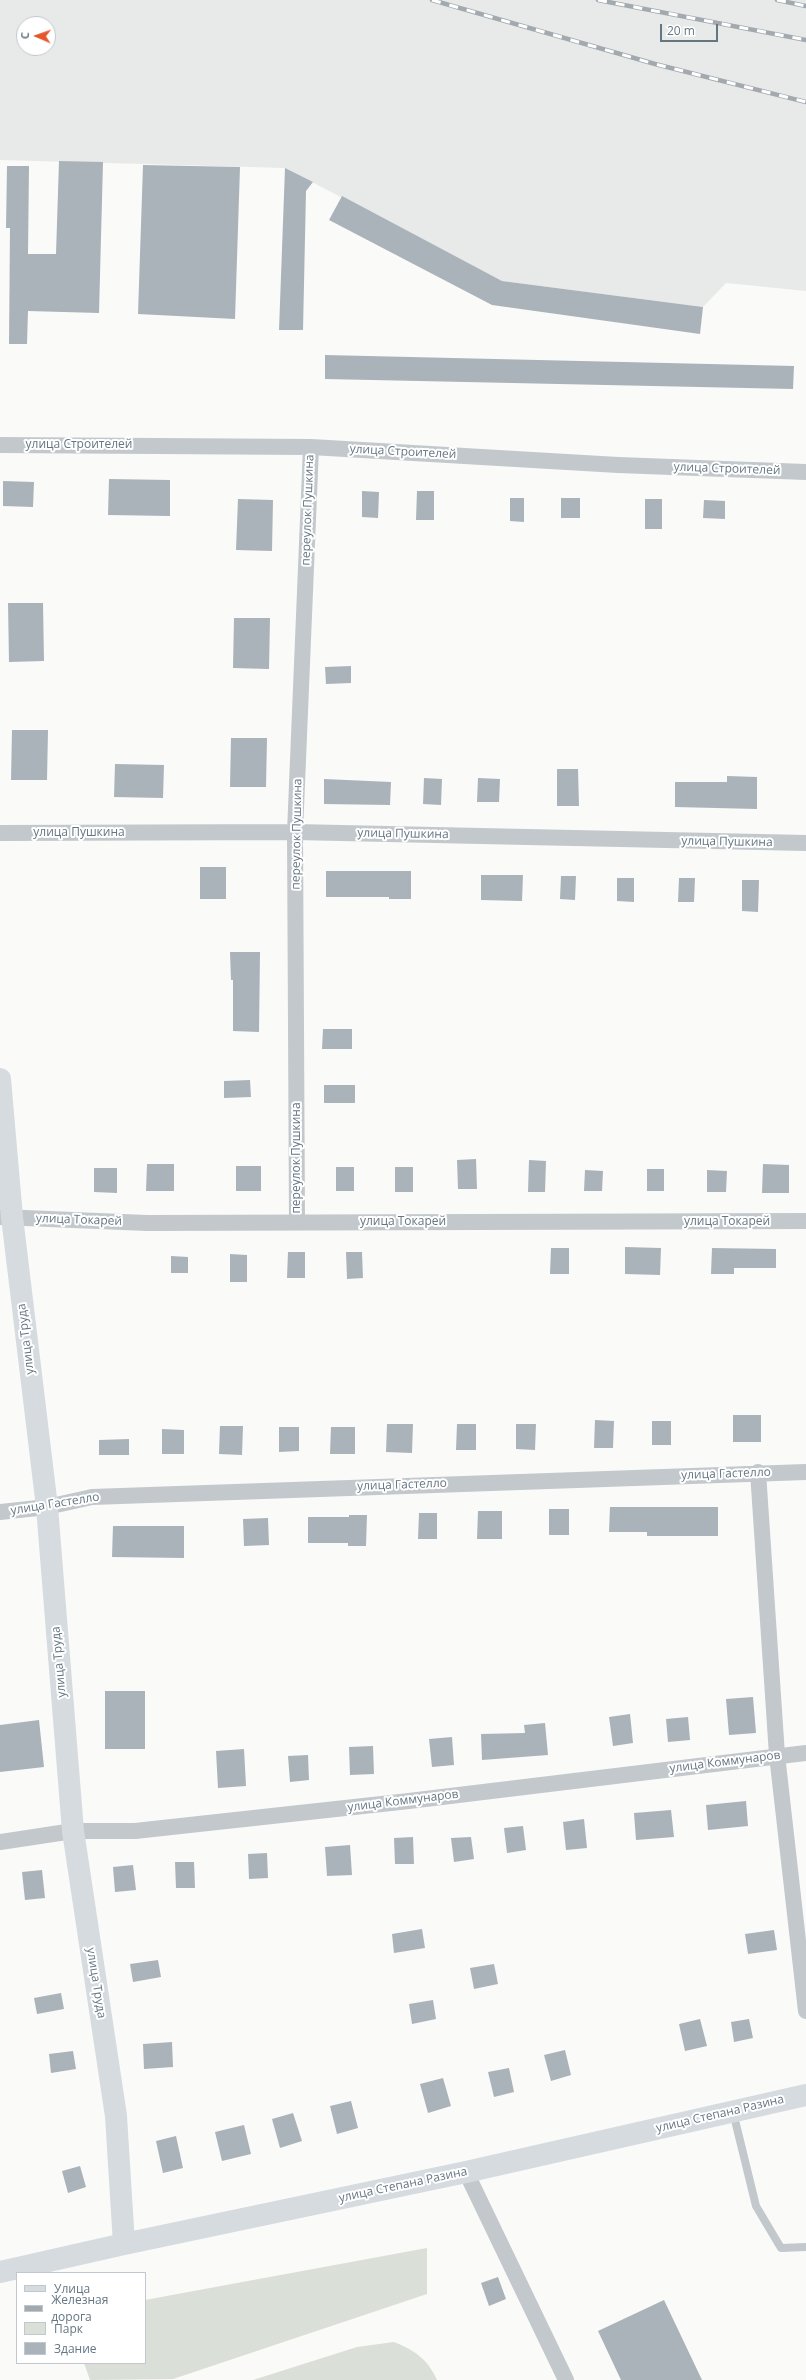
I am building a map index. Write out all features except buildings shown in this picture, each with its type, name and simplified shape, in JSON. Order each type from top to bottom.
[{"type":"street","name":"улица Строителей","points":[[0,445],[311,447],[618,465],[806,472]]},
{"type":"street","name":"переулок Пушкина","points":[[297,1222],[295,832],[311,447]]},
{"type":"street","name":"улица Пушкина","points":[[0,833],[295,832],[806,843]]},
{"type":"street","name":"улица Труда","points":[[0,1079],[6,1217],[47,1507],[73,1831],[116,2116],[124,2244]]},
{"type":"street","name":"улица Токарей","points":[[6,1217],[147,1223],[806,1221]]},
{"type":"street","name":"улица Гастелло","points":[[0,1512],[47,1507],[92,1497],[758,1472],[806,1472]]},
{"type":"street","points":[[758,1472],[777,1755],[806,2011]]},
{"type":"street","name":"улица Коммунаров","points":[[0,1842],[73,1831],[151,1830],[409,1801],[777,1755],[806,1753]]},
{"type":"street","name":"улица Степана Разина","points":[[0,2272],[124,2244],[466,2172],[806,2095]]},
{"type":"street","points":[[466,2172],[566,2380]]},
{"type":"lane","points":[[733,2111],[756,2206],[781,2248],[806,2247]]},
{"type":"shaded area","points":[[0,0],[806,0],[806,291],[726,283],[703,307],[502,281],[285,168],[0,160]]},
{"type":"green space","points":[[427,2248],[427,2294],[173,2379],[90,2380],[84,2364],[146,2364],[146,2300]]},
{"type":"green space","points":[[394,2342],[408,2348],[420,2356],[429,2366],[437,2380],[253,2380],[357,2347]]},
{"type":"railway","points":[[432,0],[655,64],[806,102]]},
{"type":"railway","points":[[598,0],[806,40]]},
{"type":"railway","points":[[777,0],[806,6]]}]
